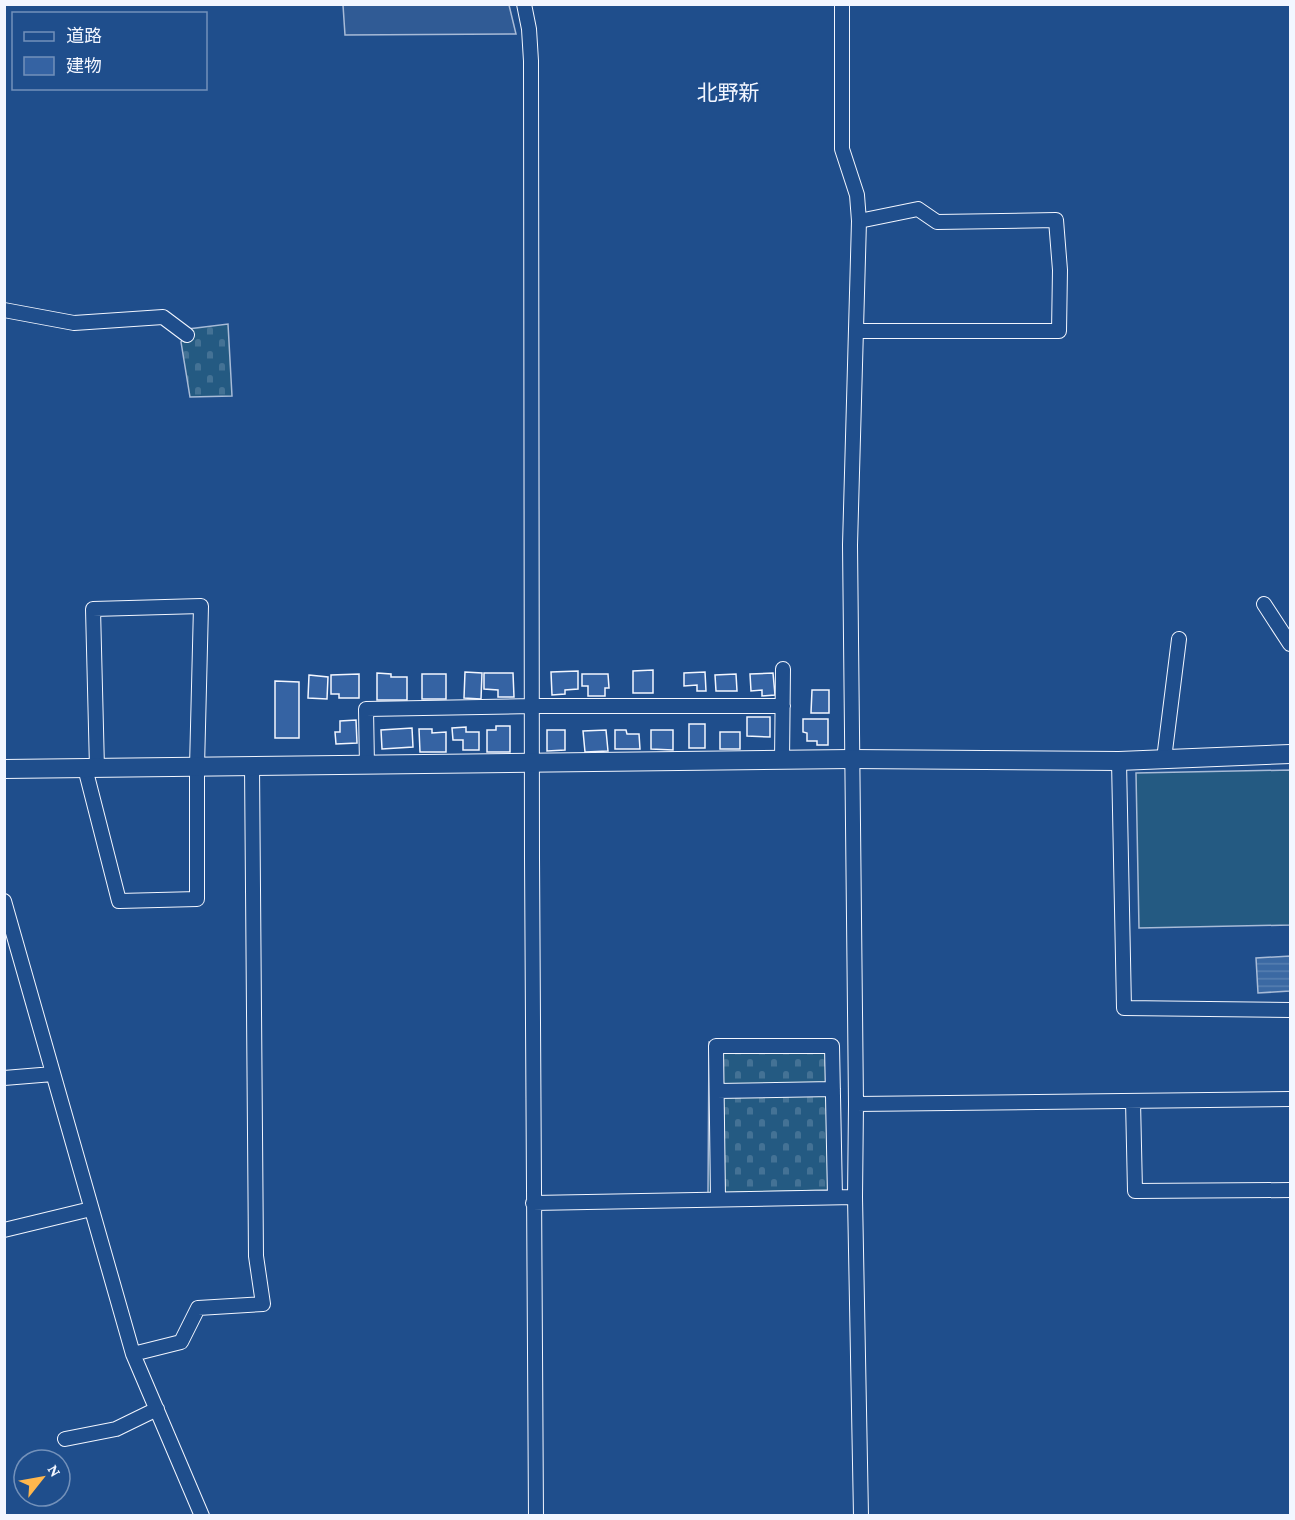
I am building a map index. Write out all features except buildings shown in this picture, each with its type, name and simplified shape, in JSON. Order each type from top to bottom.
[{"type":"street","points":[[524,4],[529,29],[531,61],[533,1203],[536,1515]]},
{"type":"street","points":[[842,4],[842,149],[857,195],[860,221],[850,545],[855,1197],[861,1515]]},
{"type":"street","points":[[857,331],[1059,331],[1060,270],[1056,220],[937,222],[918,208],[860,221]]},
{"type":"street","points":[[4,310],[74,323],[163,317],[187,335]]},
{"type":"street","points":[[1264,604],[1290,644]]},
{"type":"street","points":[[201,606],[197,767],[197,899],[119,901],[91,768],[93,609],[201,606]]},
{"type":"street","points":[[1164,759],[1179,639]]},
{"type":"street","points":[[782,760],[783,669]]},
{"type":"street","points":[[367,765],[366,709],[532,706],[783,706]]},
{"type":"street","points":[[4,769],[851,759],[1119,761],[1290,754]]},
{"type":"street","points":[[1119,761],[1124,1008],[1290,1010]]},
{"type":"street","points":[[133,1354],[181,1342],[198,1308],[262,1304],[256,1256],[252,766]]},
{"type":"street","points":[[4,901],[133,1354],[202,1515]]},
{"type":"street","points":[[718,1199],[716,1046],[832,1046],[835,1197]]},
{"type":"street","points":[[4,1078],[53,1074]]},
{"type":"street","points":[[717,1091],[833,1089]]},
{"type":"street","points":[[856,1104],[1290,1099]]},
{"type":"street","points":[[1133,1101],[1135,1191],[1290,1190]]},
{"type":"street","points":[[533,1203],[855,1197]]},
{"type":"street","points":[[4,1230],[92,1209]]},
{"type":"street","points":[[65,1439],[116,1429],[157,1409]]},
{"type":"green space","points":[[228,324],[232,396],[190,397],[181,342],[188,329]]},
{"type":"green space","points":[[1290,770],[1290,925],[1139,928],[1136,773]]},
{"type":"green space","points":[[836,1041],[839,1190],[708,1193],[709,1042]]},
{"type":"shaded area","points":[[343,5],[509,5],[516,34],[345,35]]},
{"type":"shaded area","points":[[1290,956],[1290,991],[1258,993],[1256,958]]},
{"type":"district","name":"北野新","points":[[728,93]]}]
